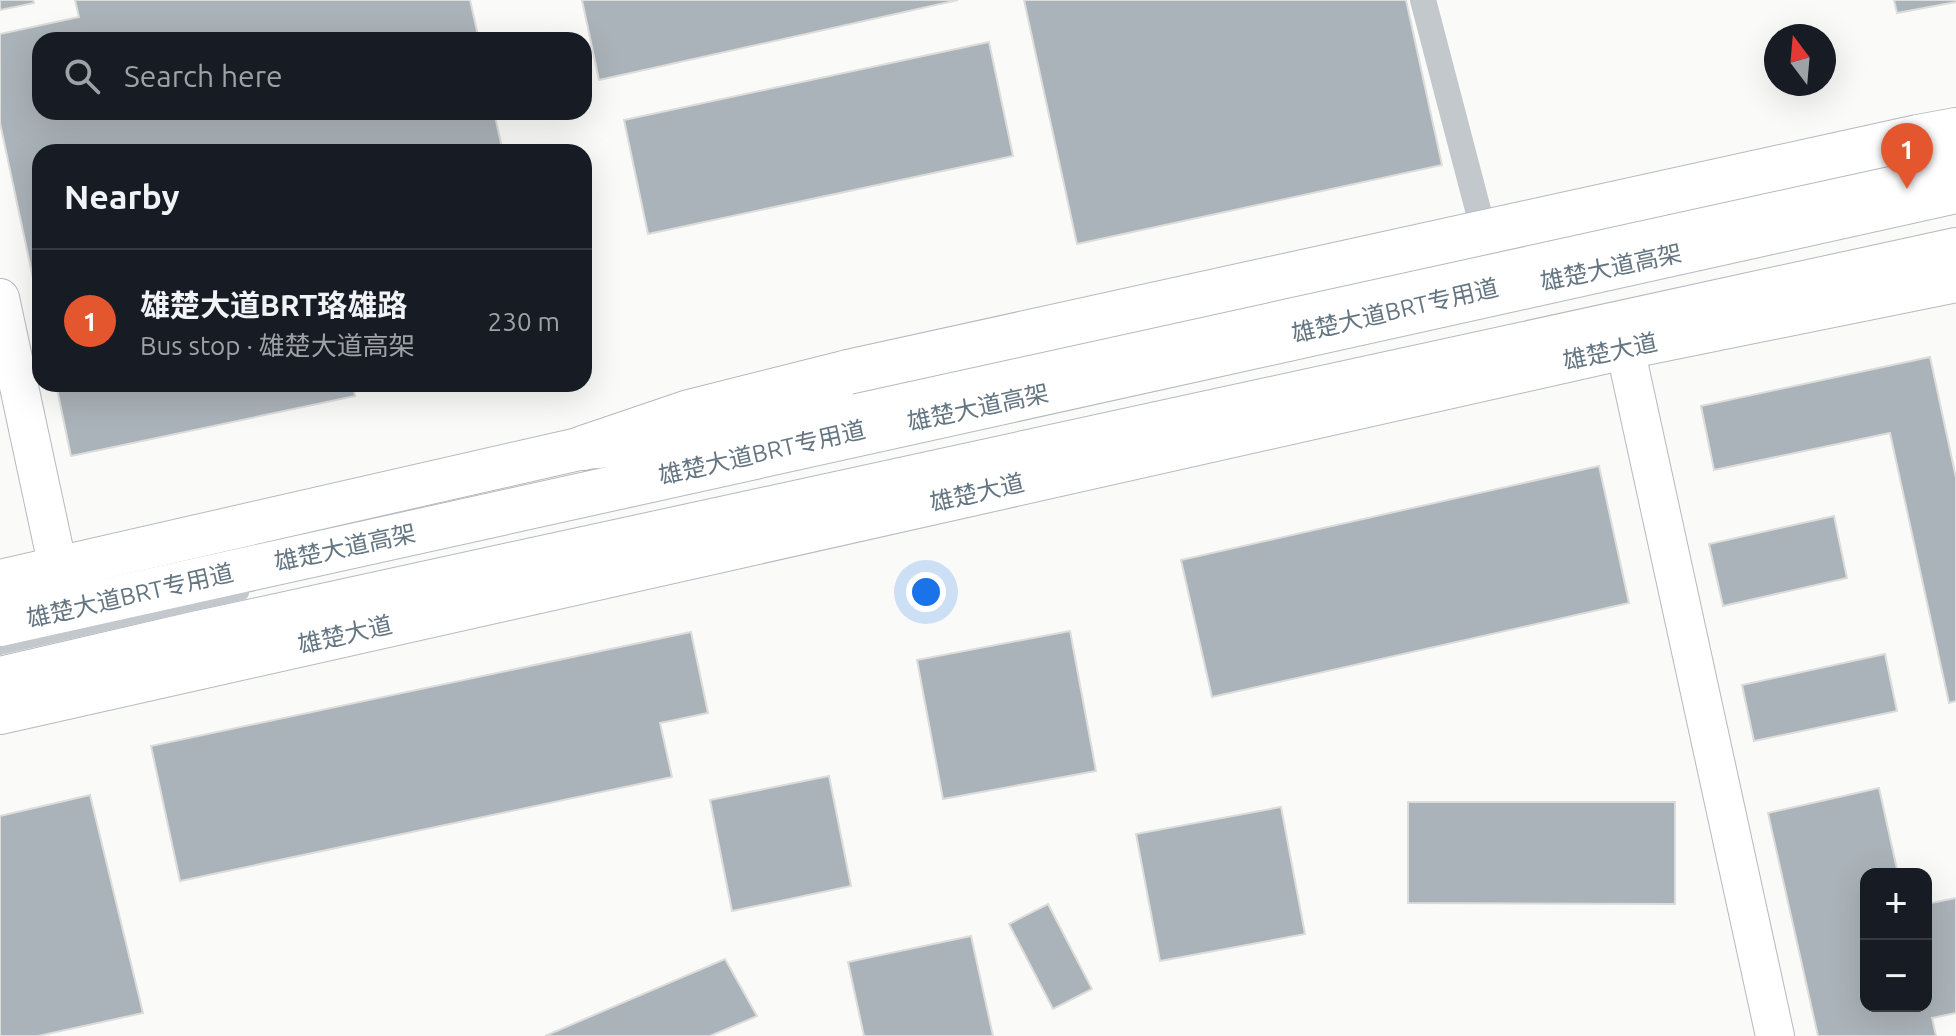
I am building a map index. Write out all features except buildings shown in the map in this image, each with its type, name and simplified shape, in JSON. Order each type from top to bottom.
[{"type":"highway","points":[[583,448],[689,412],[848,372],[1956,130]]},
{"type":"highway","name":"雄楚大道高架","points":[[0,624],[1940,203]]},
{"type":"highway","points":[[0,679],[1956,250]]},
{"type":"main road","points":[[0,581],[583,448],[696,440],[1956,161]]},
{"type":"main road","name":"雄楚大道","points":[[0,713],[1625,348],[1956,281]]},
{"type":"main road","points":[[0,298],[58,568]]},
{"type":"main road","points":[[1625,348],[1775,1036]]},
{"type":"street","points":[[1423,0],[1492,263]]},
{"type":"lane","points":[[1940,203],[1956,207]]},
{"type":"lane","name":"雄楚大道BRT专用道","points":[[0,648],[261,589]]},
{"type":"place","name":"雄楚大道BRT珞雄路","points":[[1907,189]]}]
